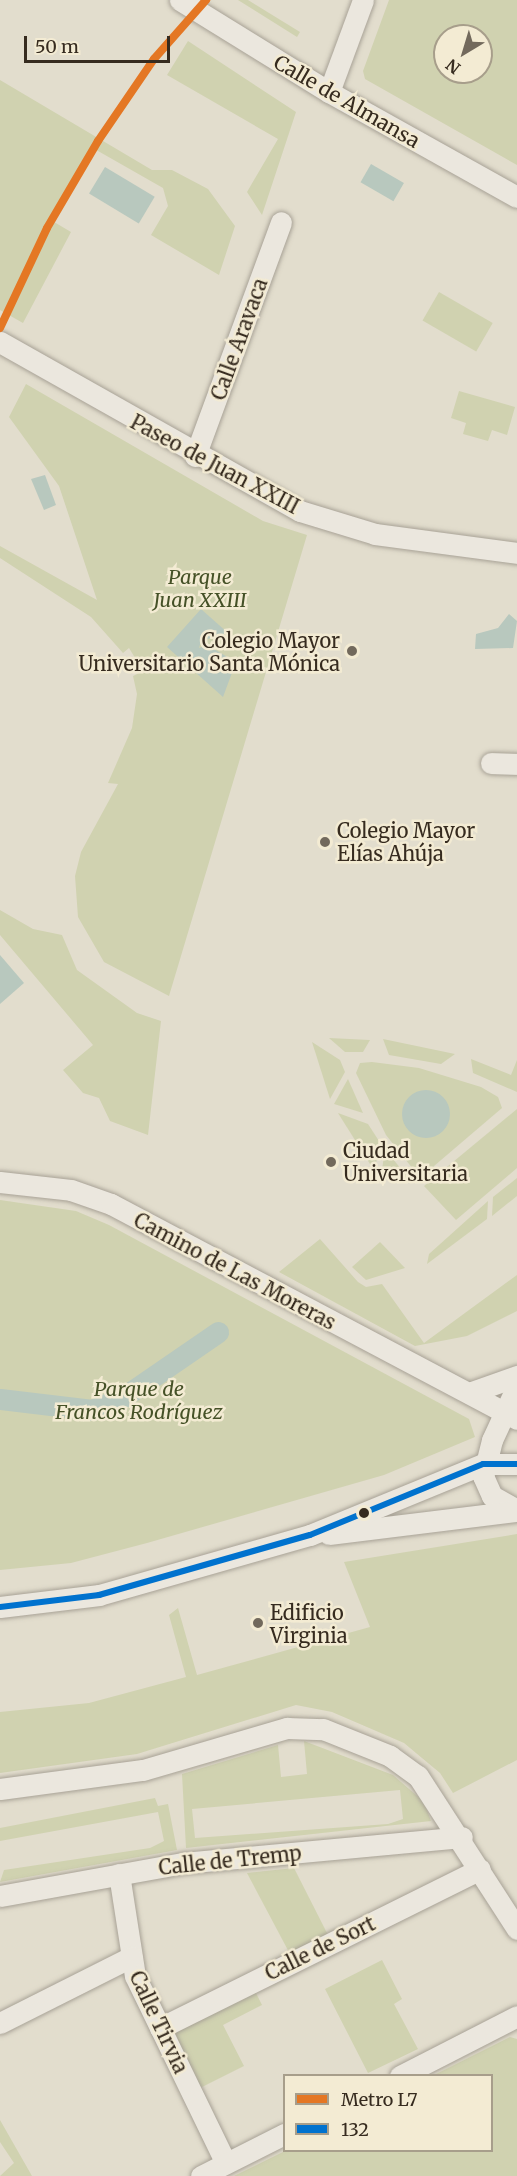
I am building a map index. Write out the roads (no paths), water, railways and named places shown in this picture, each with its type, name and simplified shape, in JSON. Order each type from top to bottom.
[{"type":"street","name":"Calle de Almansa","points":[[180,0],[330,92],[517,197]]},
{"type":"street","points":[[330,92],[363,0]]},
{"type":"street","name":"Calle Aravaca","points":[[195,456],[281,222]]},
{"type":"street","name":"Paseo de Juan XXIII","points":[[0,342],[195,456],[290,507],[375,534],[517,553]]},
{"type":"street","points":[[490,763],[517,764]]},
{"type":"street","name":"Camino de Las Moreras","points":[[0,1182],[71,1190],[111,1204],[510,1414]]},
{"type":"street","points":[[466,1391],[517,1376]]},
{"type":"street","points":[[517,1386],[510,1414],[492,1440],[483,1464],[492,1496],[517,1511]]},
{"type":"street","name":"Camino de Las Moreras","points":[[466,1391],[485,1418],[492,1440]]},
{"type":"street","points":[[0,1607],[99,1595],[310,1535],[483,1464],[517,1464]]},
{"type":"street","points":[[310,1535],[517,1511]]},
{"type":"street","points":[[0,1790],[143,1770],[306,1726],[334,1732],[405,1765],[430,1789],[462,1837],[517,1929]]},
{"type":"street","name":"Calle de Tremp","points":[[0,1896],[119,1874],[462,1837]]},
{"type":"street","name":"Calle de Sort","points":[[160,2028],[480,1869]]},
{"type":"street","name":"Calle Tirvia","points":[[119,1874],[131,1957],[160,2028],[226,2163]]},
{"type":"street","points":[[0,2023],[131,1957]]},
{"type":"street","points":[[404,2074],[517,2016]]},
{"type":"street","points":[[201,2176],[283,2135]]},
{"type":"waterway","points":[[0,1399],[92,1410],[125,1396],[218,1332]]},
{"type":"metro line","name":"L7","points":[[0,328],[47,228],[98,141],[154,59],[206,0]]},
{"type":"place","name":"Colegio Mayor Universitario Santa Mónica","points":[[352,651]]},
{"type":"place","name":"Colegio Mayor Elías Ahúja","points":[[325,842]]},
{"type":"place","name":"Ciudad Universitaria","points":[[331,1162]]},
{"type":"place","name":"Edificio Virginia","points":[[258,1623]]},
{"type":"park label","name":"Parque Juan XXIII","points":[[200,588]]},
{"type":"park label","name":"Parque de Francos Rodríguez","points":[[139,1400]]}]
